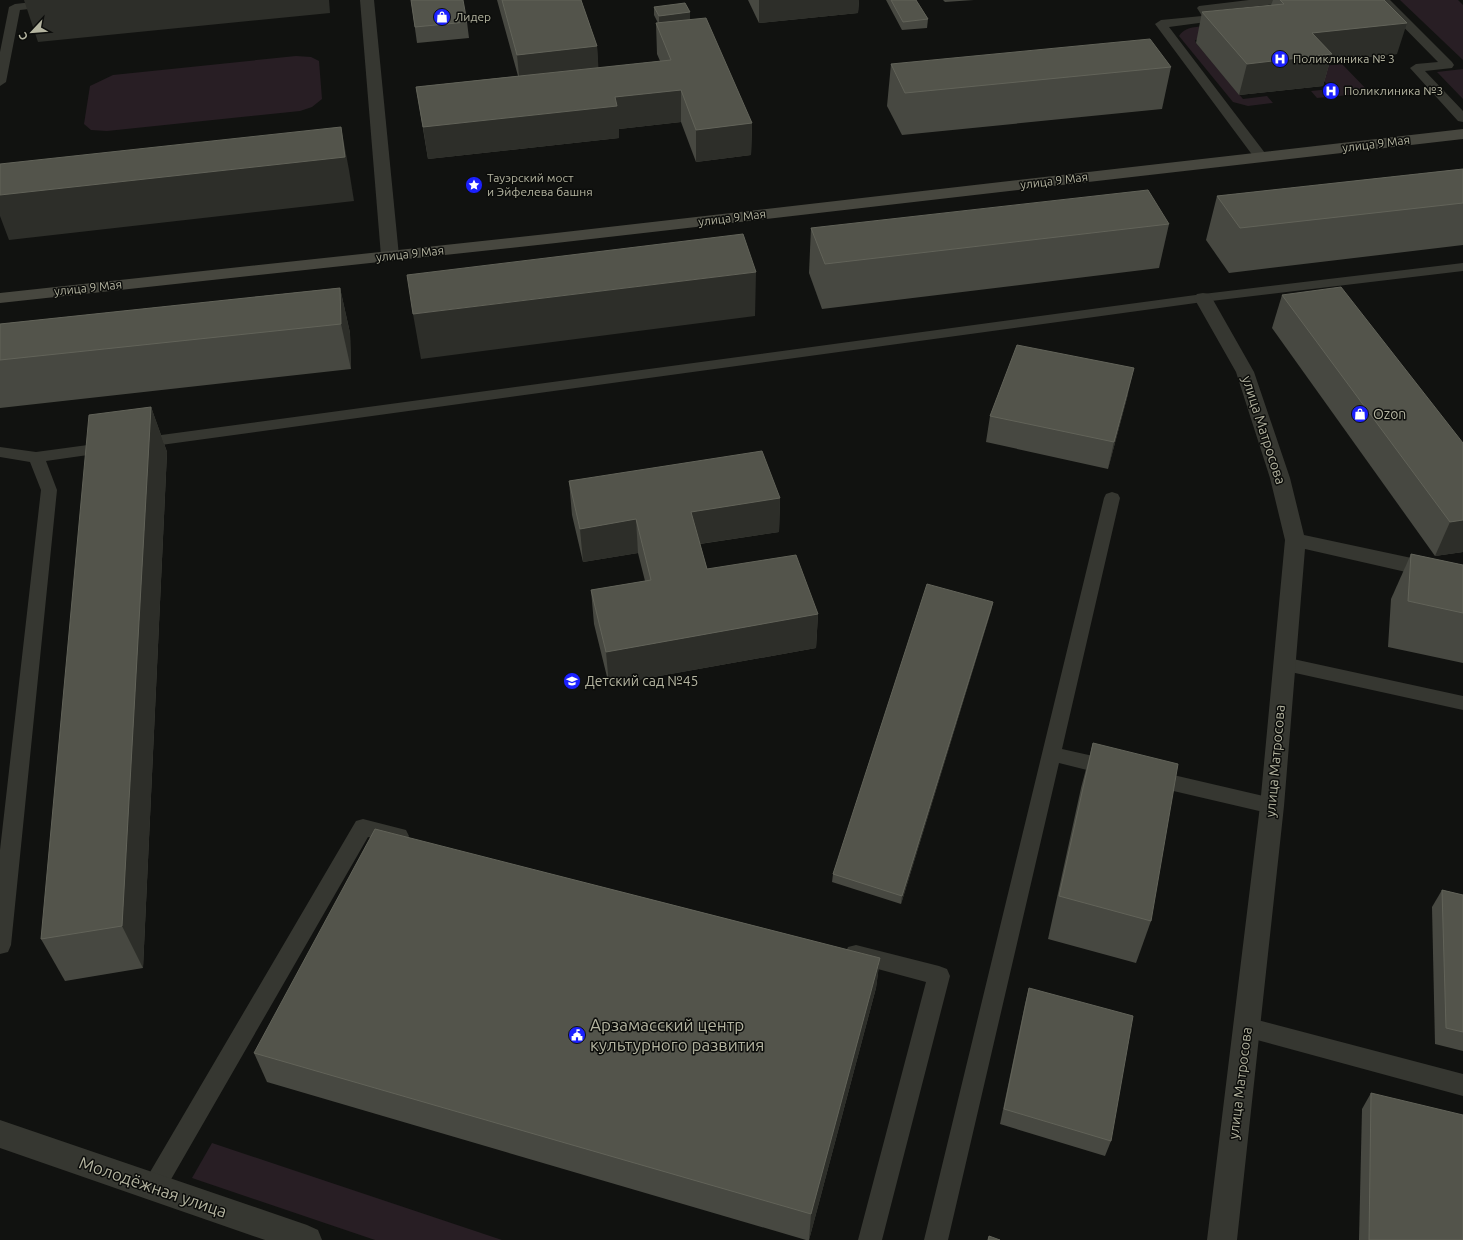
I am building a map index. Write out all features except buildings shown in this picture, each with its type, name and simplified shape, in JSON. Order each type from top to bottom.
[{"type":"main road","name":"улица 9 Мая","points":[[0,298],[390,256],[1463,134]]},
{"type":"street","points":[[367,0],[390,256]]},
{"type":"street","name":"улица Матросова","points":[[1204,298],[1245,372],[1280,478],[1295,540],[1272,806],[1222,1240]]},
{"type":"street","points":[[1295,540],[1463,577]]},
{"type":"street","name":"Молодёжная улица","points":[[2,1139],[154,1187],[307,1240]]},
{"type":"lane","points":[[0,82],[15,7],[84,0]]},
{"type":"lane","points":[[1262,157],[1161,24],[1210,19],[1202,8],[1285,0]]},
{"type":"lane","points":[[1384,0],[1448,65],[1416,68],[1463,118]]},
{"type":"lane","points":[[0,452],[36,457],[1204,298],[1463,268]]},
{"type":"lane","points":[[0,945],[49,490],[36,457]]},
{"type":"lane","points":[[936,1240],[1112,498]]},
{"type":"lane","points":[[1284,664],[1463,703]]},
{"type":"lane","points":[[1052,754],[1272,806]]},
{"type":"lane","points":[[154,1187],[363,827],[417,841]]},
{"type":"lane","points":[[839,950],[939,976],[870,1240]]},
{"type":"lane","points":[[1246,1027],[1463,1085]]},
{"type":"shaded area","points":[[1400,0],[1458,0],[1463,5],[1463,60]]},
{"type":"shaded area","points":[[1218,26],[1226,36],[1195,40],[1196,43],[1243,99],[1267,96],[1273,103],[1248,106],[1233,102],[1179,36],[1182,32],[1191,28]]},
{"type":"shaded area","points":[[296,56],[311,57],[319,61],[322,99],[312,107],[300,111],[107,131],[91,130],[84,124],[90,86],[113,75]]},
{"type":"shaded area","points":[[1342,64],[1370,93],[1317,98],[1311,91],[1331,89],[1312,67]]},
{"type":"shaded area","points":[[1463,69],[1463,99],[1437,72]]},
{"type":"shaded area","points":[[212,1143],[502,1240],[375,1240],[192,1178]]},
{"type":"place","name":"Лидер","points":[[442,17]]},
{"type":"place","name":"Поликлиника № 3","points":[[1280,59]]},
{"type":"place","name":"Поликлиника №3","points":[[1331,91]]},
{"type":"place","name":"Тауэрский мост и Эйфелева башня","points":[[474,185]]},
{"type":"place","name":"Ozon","points":[[1360,414]]},
{"type":"place","name":"Детский сад №45","points":[[572,681]]},
{"type":"place","name":"Арзамасский центр культурного развития","points":[[577,1035]]}]
